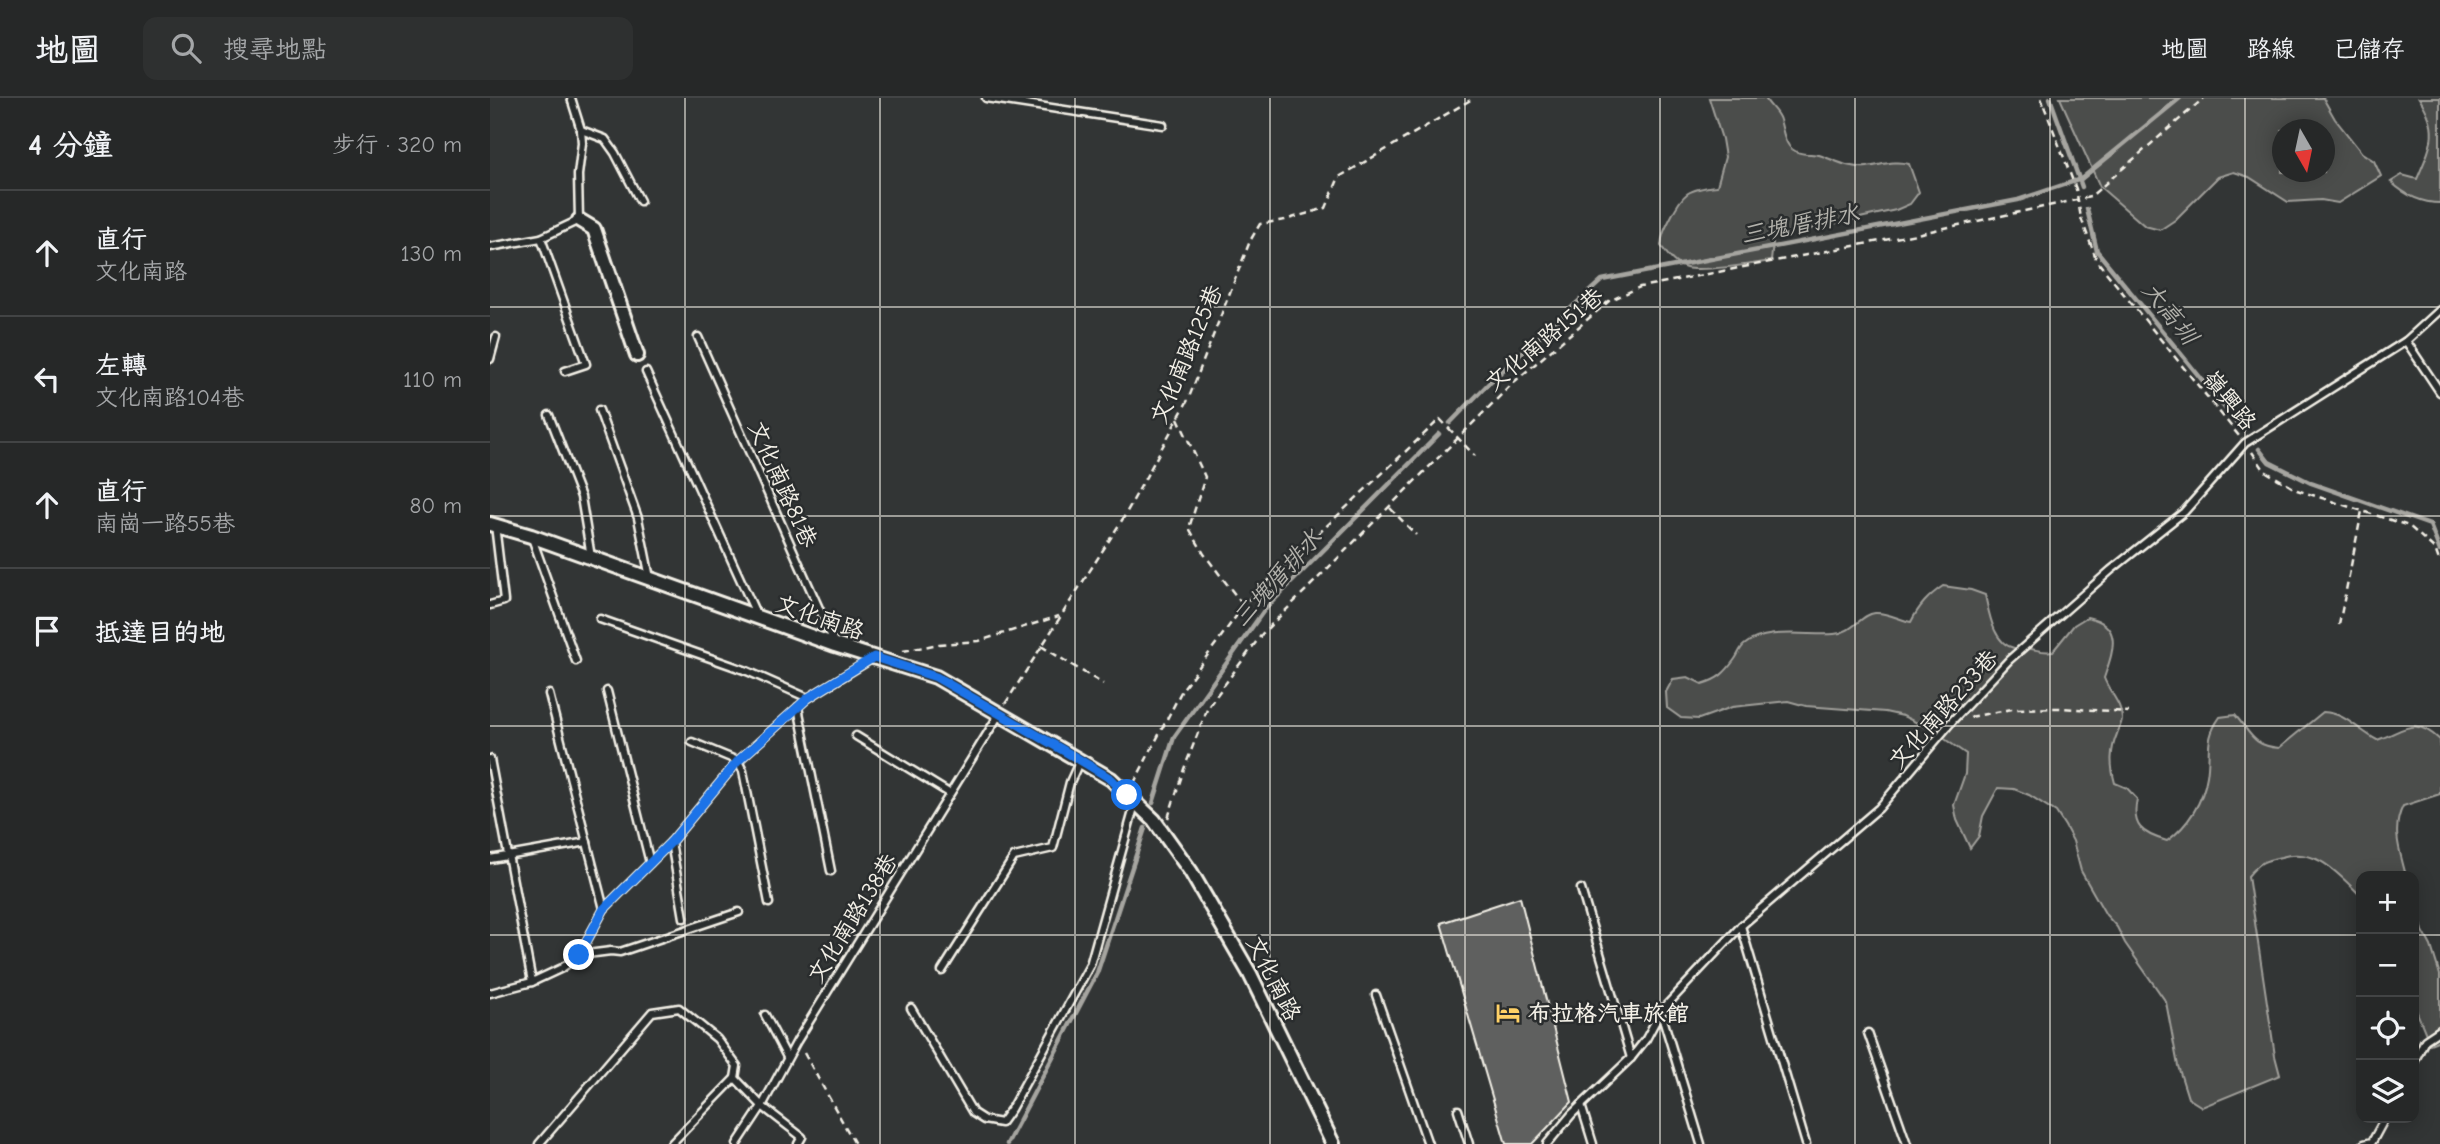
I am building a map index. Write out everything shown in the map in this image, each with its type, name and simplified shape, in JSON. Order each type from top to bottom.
[{"type":"street","points":[[579,220],[594,229],[637,355]]},
{"type":"street","name":"文化南路","points":[[492,524],[835,645],[936,677],[1111,779],[1154,820],[1191,872],[1250,974],[1333,1144]]},
{"type":"lane","points":[[490,247],[541,238],[579,220],[581,130],[571,98]]},
{"type":"lane","points":[[986,98],[1163,125]]},
{"type":"lane","points":[[581,130],[605,139],[640,201]]},
{"type":"lane","points":[[541,238],[586,364],[565,371]]},
{"type":"lane","name":"文化南路233巷","points":[[1547,1144],[1581,1105],[1631,1058],[1646,1039],[1661,1011],[1741,926],[1879,808],[1953,720],[2009,660],[2110,570],[2184,512],[2245,443],[2406,341],[2440,310]]},
{"type":"lane","points":[[490,359],[496,337]]},
{"type":"lane","name":"文化南路81巷","points":[[698,337],[835,645]]},
{"type":"lane","points":[[2406,341],[2440,392]]},
{"type":"lane","points":[[646,372],[757,617]]},
{"type":"lane","points":[[599,410],[638,518],[650,580]]},
{"type":"lane","points":[[549,415],[581,497],[592,559]]},
{"type":"lane","points":[[490,605],[504,601],[492,524]]},
{"type":"lane","points":[[531,536],[576,661]]},
{"type":"lane","points":[[600,619],[747,671],[808,698]]},
{"type":"lane","points":[[490,993],[532,982],[562,968],[579,955],[604,909],[671,842],[738,761],[808,698],[874,657]]},
{"type":"lane","points":[[607,691],[650,863]]},
{"type":"lane","points":[[549,694],[604,909]]},
{"type":"lane","points":[[798,707],[831,871]]},
{"type":"lane","name":"文化南路138巷","points":[[737,1144],[762,1106],[797,1041],[1000,713]]},
{"type":"lane","points":[[856,736],[950,793]]},
{"type":"lane","points":[[692,742],[738,761],[743,771],[769,903]]},
{"type":"lane","points":[[490,759],[532,982]]},
{"type":"lane","points":[[942,971],[1014,857],[1053,848],[1070,782],[1080,760]]},
{"type":"lane","points":[[911,1008],[973,1113],[984,1120],[1001,1123],[1090,965],[1131,799]]},
{"type":"lane","points":[[490,859],[587,842]]},
{"type":"lane","points":[[671,842],[684,918]]},
{"type":"lane","points":[[1581,889],[1631,1058]]},
{"type":"lane","points":[[579,955],[611,951],[620,953],[739,912]]},
{"type":"lane","points":[[1741,926],[1806,1144]]},
{"type":"lane","points":[[1376,995],[1428,1144]]},
{"type":"lane","points":[[539,1144],[652,1012],[679,1008],[717,1039],[737,1066],[735,1078],[671,1144]]},
{"type":"lane","points":[[1661,1011],[1702,1144]]},
{"type":"lane","points":[[765,1016],[788,1057]]},
{"type":"lane","points":[[2415,1060],[2425,1040],[2440,1030]]},
{"type":"lane","points":[[1868,1033],[1907,1144]]},
{"type":"lane","points":[[735,1078],[762,1106],[802,1137],[798,1144]]},
{"type":"lane","points":[[1581,1105],[1593,1144]]},
{"type":"lane","points":[[1458,1110],[1469,1144]]},
{"type":"lane","points":[[2364,1144],[2372,1142],[2382,1123]]},
{"type":"path","name":"文化南路125巷","points":[[1000,713],[1124,517],[1188,400],[1250,241],[1260,224],[1326,208],[1339,177],[1474,98]]},
{"type":"path","name":"嶺興路","points":[[2040,98],[2076,189],[2081,218],[2097,261],[2265,471],[2297,491],[2409,526],[2435,550],[2440,563]]},
{"type":"path","name":"文化南路151巷","points":[[1163,835],[1208,707],[1262,634],[1514,382],[1609,301],[1640,288],[2090,197],[2204,98]]},
{"type":"path","points":[[1178,418],[1205,477],[1189,528],[1204,554],[1244,606]]},
{"type":"path","points":[[1131,799],[1182,690],[1244,606],[1440,419],[1475,456]]},
{"type":"path","points":[[1390,508],[1416,535]]},
{"type":"path","points":[[2339,625],[2362,511]]},
{"type":"path","points":[[902,651],[939,644],[979,641],[1059,616]]},
{"type":"path","points":[[1041,646],[1103,684]]},
{"type":"path","points":[[1953,720],[2012,709],[2059,708],[2129,712]]},
{"type":"path","points":[[797,1041],[855,1144]]},
{"type":"shaded area","points":[[1709,98],[1765,98],[1779,117],[1784,137],[1792,149],[1854,167],[1909,164],[1919,192],[1910,204],[1896,210],[1805,230],[1771,234],[1771,261],[1715,268],[1682,267],[1661,246],[1664,232],[1683,197],[1699,189],[1717,186],[1725,157]]},
{"type":"shaded area","points":[[2060,98],[2323,98],[2335,119],[2362,153],[2374,161],[2381,176],[2338,203],[2321,200],[2288,202],[2249,177],[2234,172],[2218,177],[2175,220],[2160,230],[2145,226],[2100,187]]},
{"type":"shaded area","points":[[2419,98],[2440,98],[2440,203],[2426,202],[2414,197],[2391,182],[2402,175],[2417,179],[2427,156],[2432,128]]},
{"type":"shaded area","points":[[1943,586],[1985,595],[1997,634],[2007,645],[2014,648],[2053,651],[2074,625],[2087,617],[2107,626],[2113,640],[2104,678],[2120,708],[2122,718],[2112,752],[2115,783],[2127,788],[2137,799],[2136,816],[2140,828],[2167,841],[2188,821],[2202,795],[2207,776],[2210,739],[2220,717],[2235,715],[2257,741],[2279,748],[2323,712],[2345,718],[2377,740],[2415,726],[2431,732],[2440,740],[2440,794],[2403,806],[2399,815],[2397,832],[2405,871],[2356,871],[2356,891],[2325,864],[2316,859],[2294,855],[2266,861],[2248,876],[2280,1075],[2202,1107],[2188,1098],[2178,1066],[2166,1002],[2117,927],[2106,915],[2081,871],[2073,841],[2056,812],[2029,795],[2014,789],[1998,788],[1983,816],[1979,836],[1970,848],[1957,820],[1954,805],[1965,774],[1966,754],[1932,730],[1903,716],[1885,712],[1806,706],[1788,701],[1732,707],[1699,719],[1681,718],[1667,708],[1666,692],[1673,679],[1688,677],[1702,684],[1717,678],[1725,672],[1743,646],[1753,639],[1775,634],[1841,633],[1875,613],[1911,622],[1924,602]]},
{"type":"shaded area","points":[[2419,916],[2440,975],[2440,1040],[2430,1044],[2419,1017]]},
{"type":"building","name":"布拉格汽車旅館","points":[[1520,897],[1572,1102],[1532,1144],[1506,1144],[1441,923]]},
{"type":"waterway","name":"大高圳","points":[[2050,98],[2082,187]]},
{"type":"waterway","name":"三塊厝排水","points":[[1450,423],[1491,381],[1602,280],[2018,200],[2081,179],[2180,98]]},
{"type":"waterway","name":"大高圳","points":[[2087,209],[2097,251],[2243,430]]},
{"type":"waterway","name":"三塊厝排水","points":[[1153,803],[1174,737],[1265,609],[1439,434]]},
{"type":"waterway","name":"大高圳","points":[[2259,449],[2269,462],[2311,483],[2430,525],[2440,551]]},
{"type":"waterway","name":"三塊厝排水","points":[[1007,1144],[1097,973],[1145,828]]},
{"type":"place","name":"布拉格汽車旅館","points":[[1508,1013]]},
{"type":"route","points":[[579,955],[604,909],[671,842],[738,761],[808,698],[874,657],[936,677],[1111,779],[1127,795]]}]
